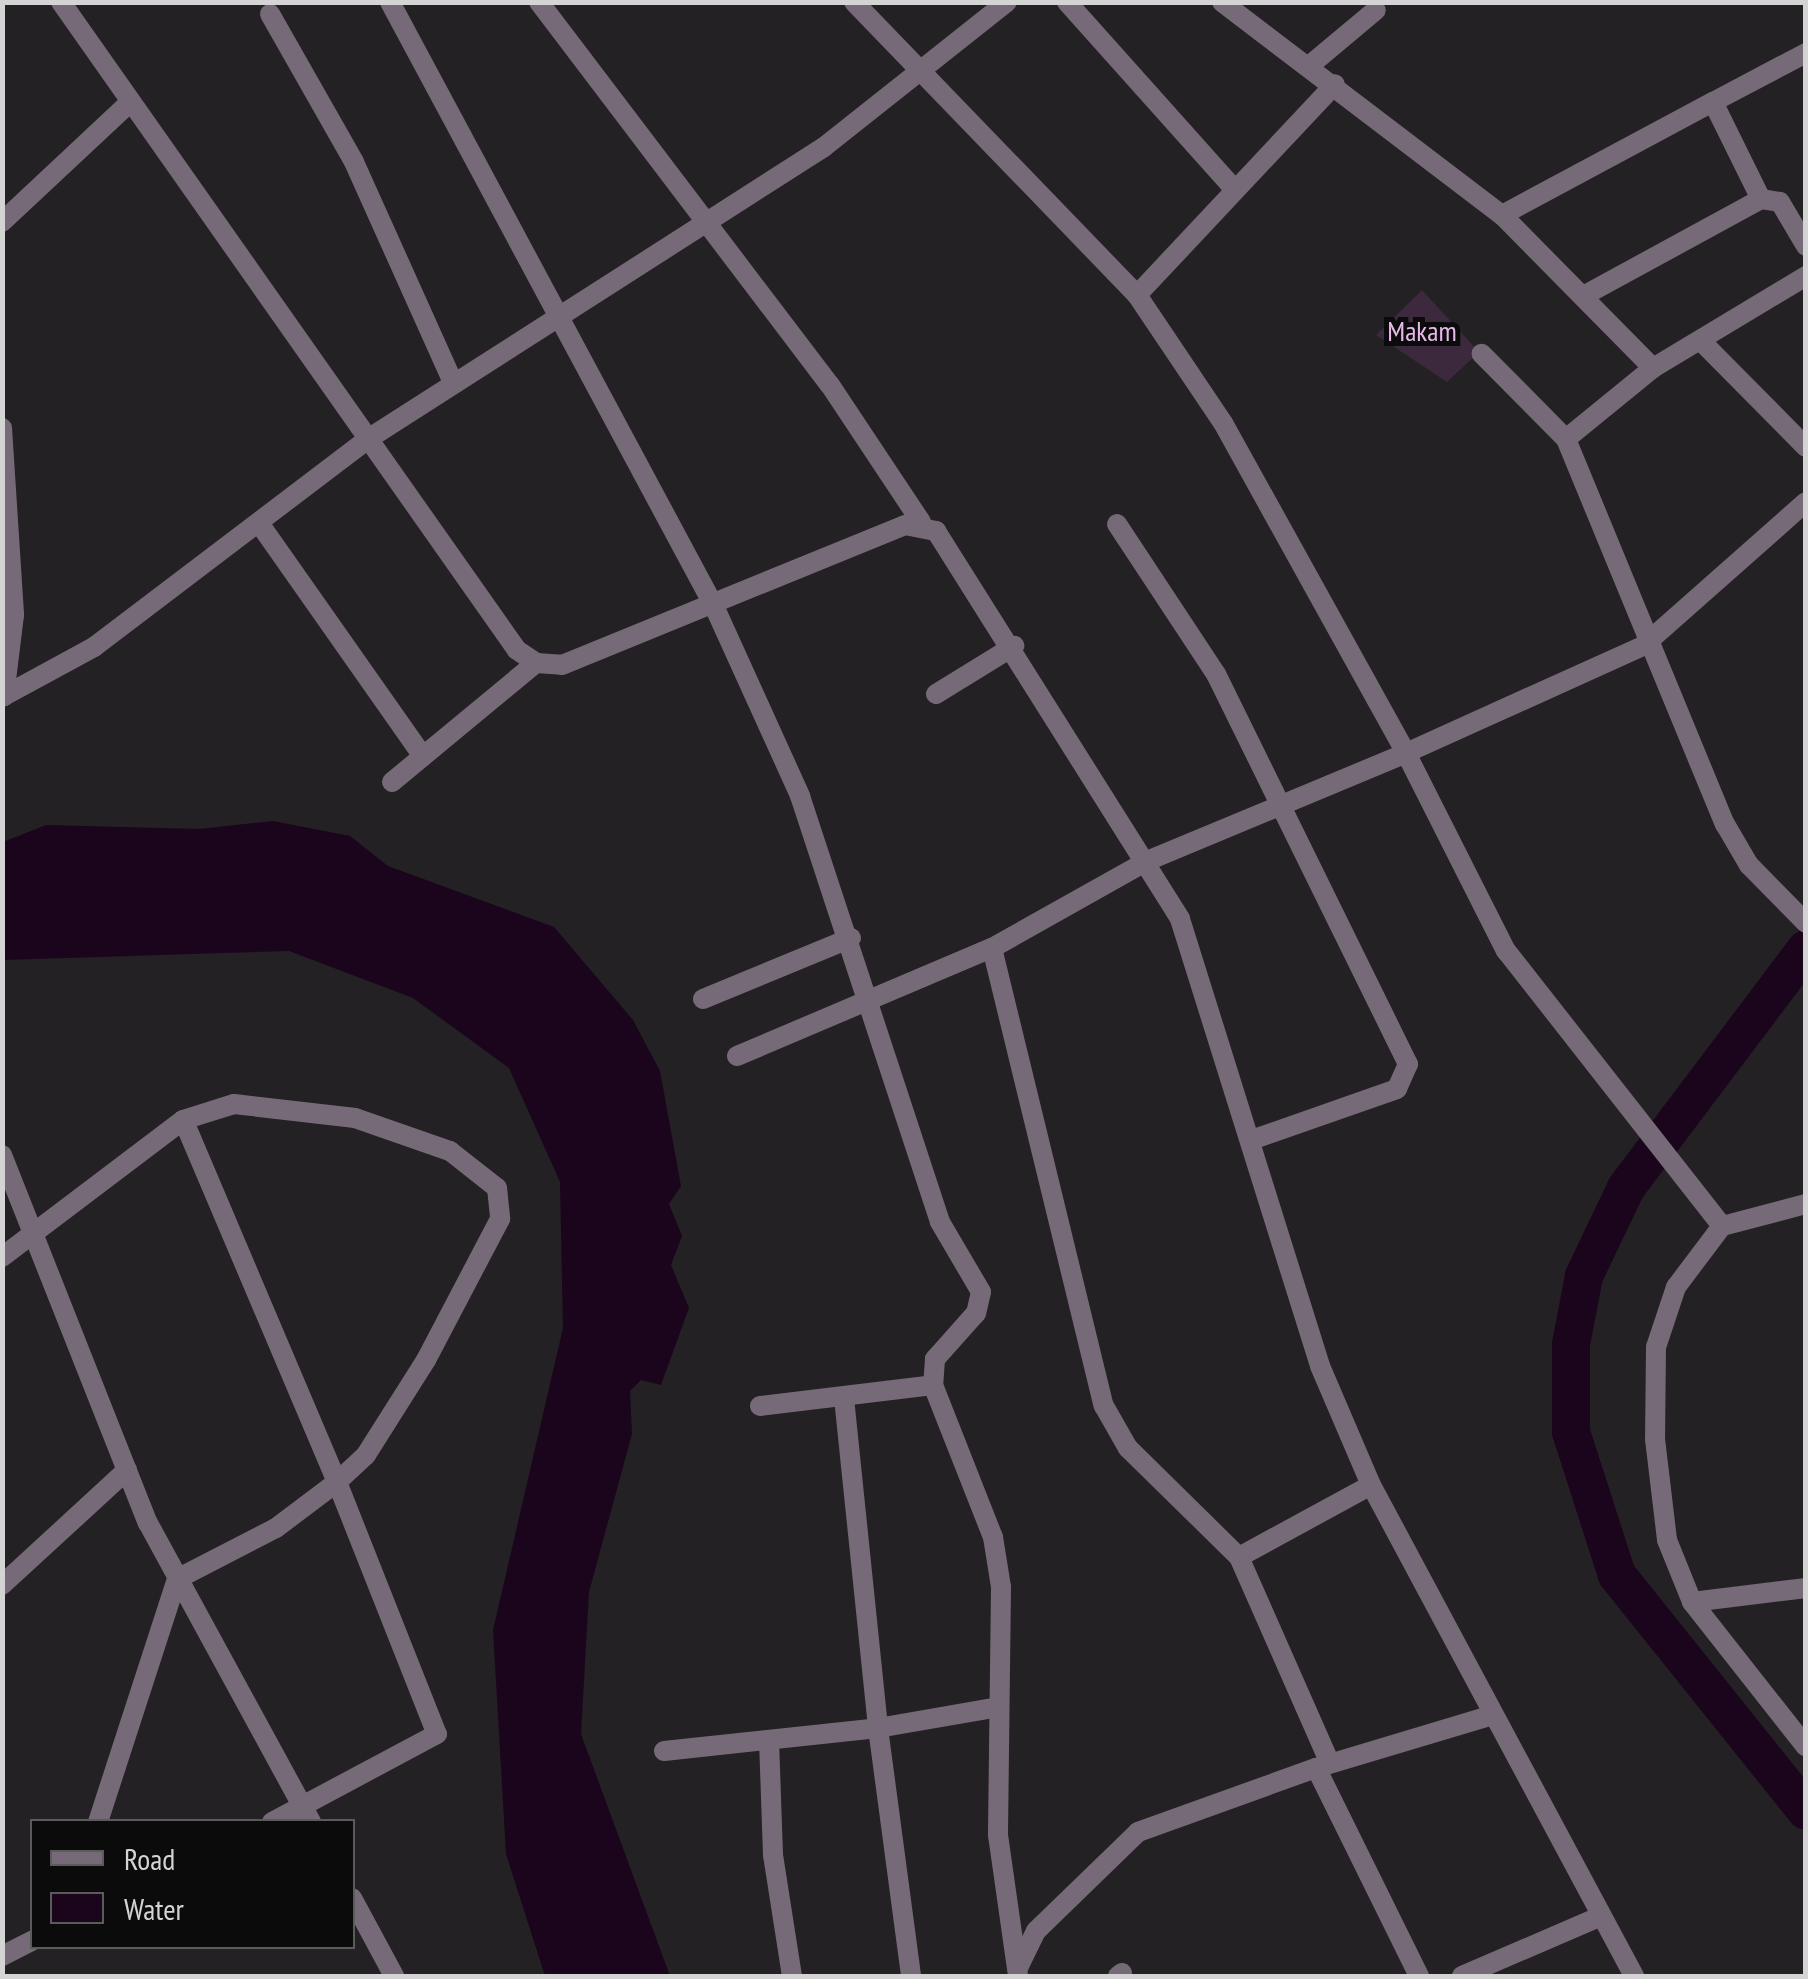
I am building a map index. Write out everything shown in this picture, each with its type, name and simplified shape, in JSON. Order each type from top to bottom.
[{"type":"street","points":[[61,2],[368,439],[536,663]]},
{"type":"street","points":[[390,2],[714,606],[800,796],[873,1001],[889,1085],[940,1222],[982,1292],[976,1313],[935,1359],[933,1385],[994,1536],[998,1836],[1017,1975]]},
{"type":"street","points":[[539,2],[708,223],[1014,646],[1180,918],[1320,1366],[1371,1485],[1634,1976]]},
{"type":"street","points":[[854,2],[929,72],[1137,295],[1223,423],[1406,753],[1506,951],[1722,1226]]},
{"type":"street","points":[[3,696],[94,647],[368,439],[557,314],[708,223],[929,72],[1008,2]]},
{"type":"street","points":[[1067,2],[1234,190]]},
{"type":"street","points":[[1222,2],[1335,84],[1502,215],[1585,294],[1654,368]]},
{"type":"street","points":[[1309,66],[1376,10]]},
{"type":"street","points":[[270,14],[354,162],[453,382]]},
{"type":"street","points":[[1502,215],[1806,53]]},
{"type":"street","points":[[1137,295],[1335,84]]},
{"type":"street","points":[[1713,102],[1761,199]]},
{"type":"street","points":[[2,222],[129,103]]},
{"type":"street","points":[[1585,294],[1761,199],[1780,202],[1806,246]]},
{"type":"street","points":[[1566,438],[1654,368],[1806,276]]},
{"type":"street","points":[[1702,342],[1806,447]]},
{"type":"street","points":[[1482,354],[1566,438],[1655,638],[1725,824],[1749,865],[1806,923]]},
{"type":"street","points":[[2,428],[14,615],[3,696]]},
{"type":"street","points":[[737,1056],[992,948],[1147,861],[1406,753],[1655,638],[1806,502]]},
{"type":"street","points":[[392,782],[536,663],[562,665],[921,522]]},
{"type":"street","points":[[258,523],[423,756]]},
{"type":"street","points":[[1117,524],[1216,674],[1408,1064],[1407,1078],[1251,1140]]},
{"type":"street","points":[[936,694],[1014,646]]},
{"type":"street","points":[[704,999],[850,938]]},
{"type":"street","points":[[992,948],[1104,1406],[1128,1448],[1239,1556],[1323,1766],[1419,1976]]},
{"type":"street","points":[[2,1257],[183,1120],[234,1104],[355,1118],[450,1151],[497,1188],[500,1219],[426,1360],[366,1455],[276,1528],[177,1579],[99,1819]]},
{"type":"street","points":[[2,1155],[128,1470],[177,1579],[307,1814],[437,1734],[337,1482],[183,1120]]},
{"type":"street","points":[[1805,1209],[1722,1226],[1676,1287],[1656,1347],[1667,1540],[1692,1602],[1806,1747]]},
{"type":"street","points":[[760,1406],[933,1385]]},
{"type":"street","points":[[844,1398],[878,1728],[911,1976]]},
{"type":"street","points":[[2,1585],[128,1470]]},
{"type":"street","points":[[1239,1556],[1371,1485]]},
{"type":"street","points":[[1692,1602],[1806,1588]]},
{"type":"street","points":[[664,1751],[878,1728],[998,1707]]},
{"type":"street","points":[[1017,1975],[1036,1931],[1138,1832],[1323,1766],[1493,1715]]},
{"type":"street","points":[[769,1740],[773,1855],[792,1976]]},
{"type":"street","points":[[355,1904],[394,1976]]},
{"type":"street","points":[[1462,1976],[1602,1916]]},
{"type":"street","points":[[2,1956],[30,1942]]},
{"type":"green space","name":"Makam","points":[[1422,290],[1479,352],[1447,382],[1376,335]]},
{"type":"water","points":[[273,821],[350,836],[388,866],[554,927],[633,1020],[660,1071],[681,1186],[669,1204],[682,1236],[671,1265],[689,1308],[661,1385],[641,1380],[630,1391],[632,1434],[589,1592],[581,1734],[670,1976],[545,1976],[506,1854],[493,1630],[563,1328],[560,1182],[509,1068],[413,998],[289,951],[3,960],[3,842],[46,825],[199,829]]},
{"type":"waterway","points":[[1806,949],[1626,1188],[1584,1276],[1571,1344],[1571,1432],[1617,1575],[1806,1811]]}]
